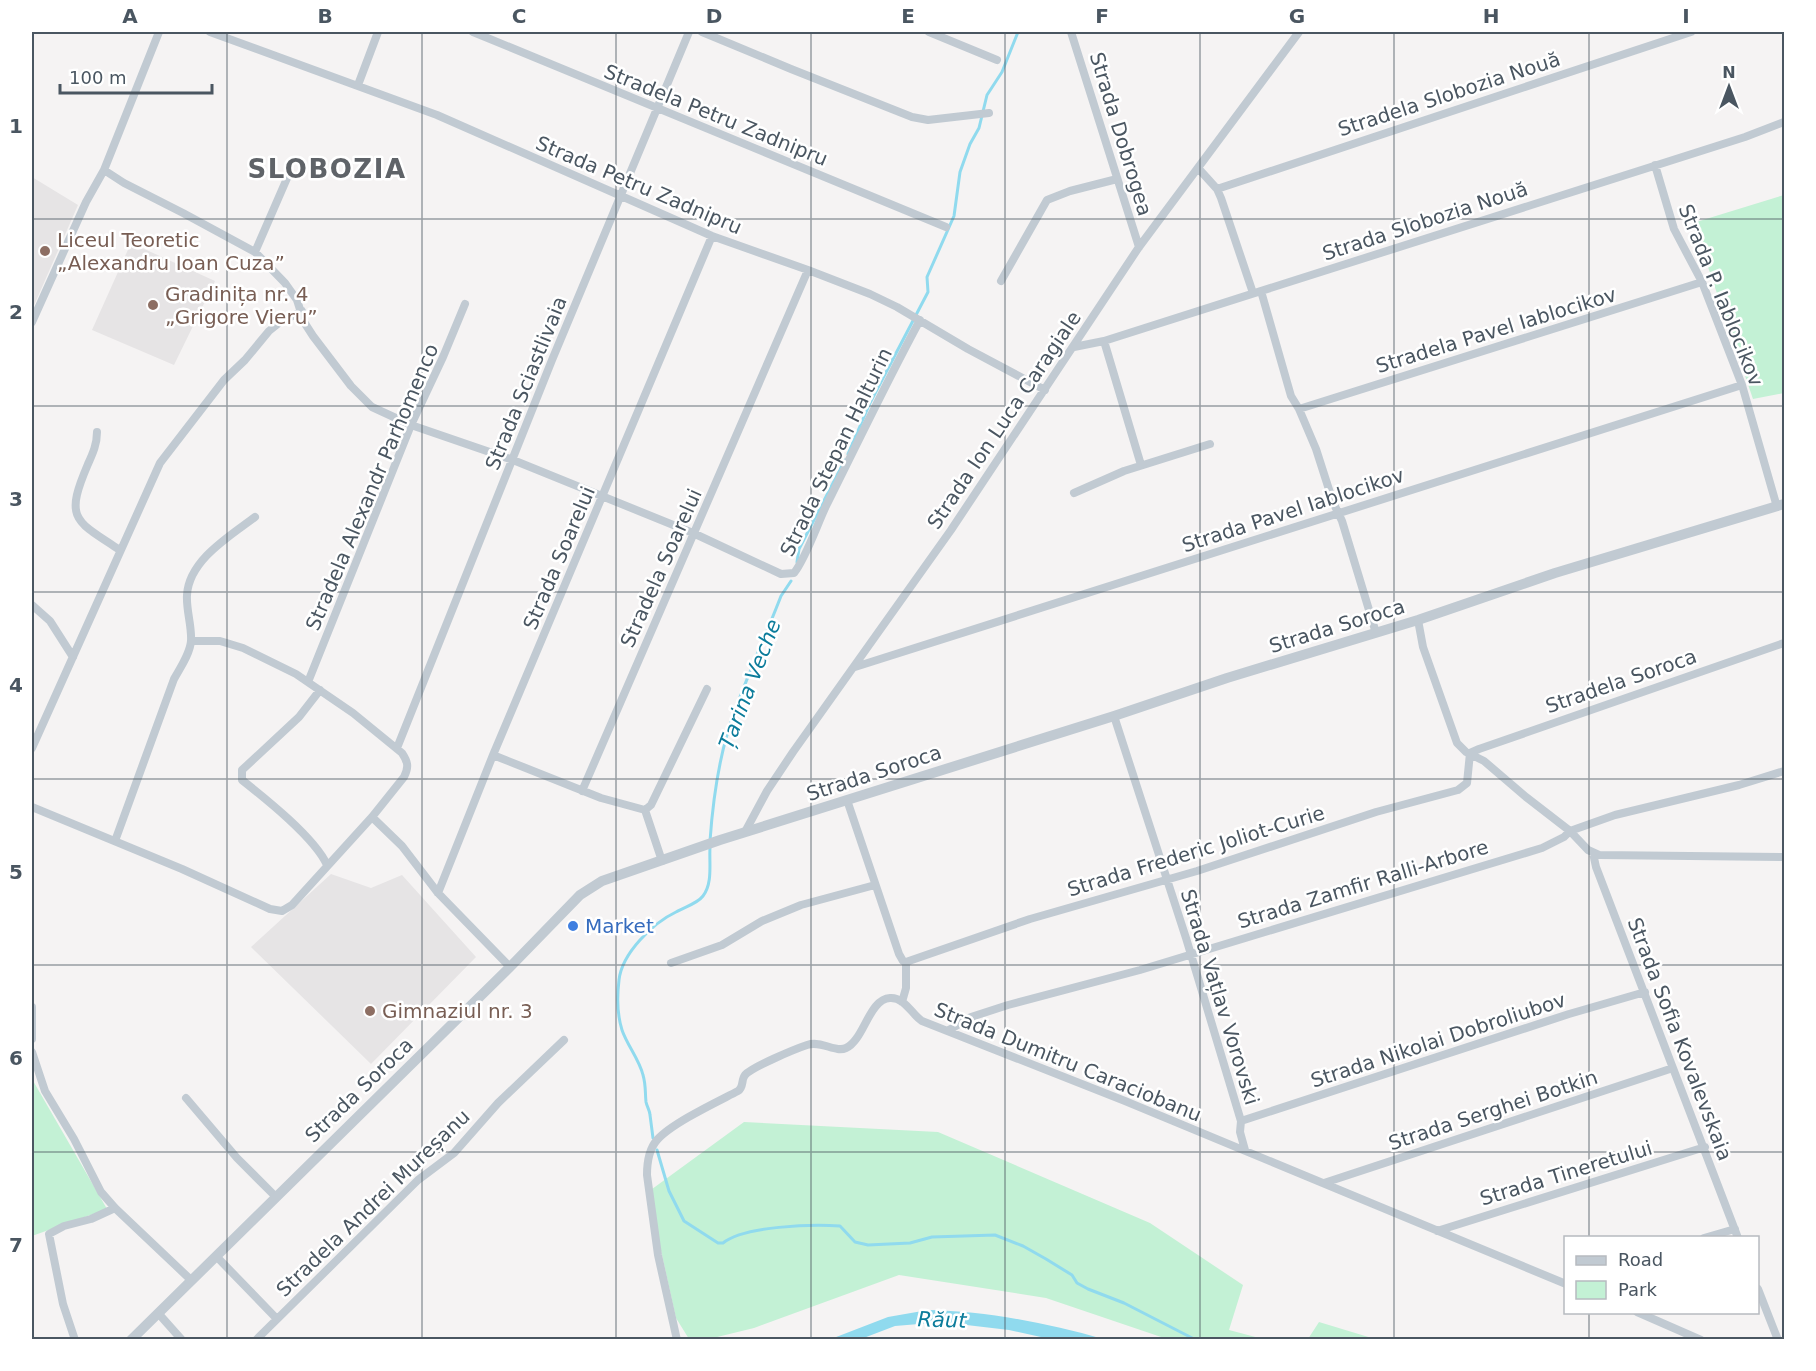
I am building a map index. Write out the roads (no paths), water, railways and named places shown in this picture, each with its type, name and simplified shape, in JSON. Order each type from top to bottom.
[{"type":"street","points":[[32,322],[86,202],[104,170],[159,32]]},
{"type":"street","name":"Strada Petru Zadnipru","points":[[210,32],[358,84],[436,115],[712,237],[870,294],[1045,390]]},
{"type":"street","points":[[358,84],[378,32]]},
{"type":"street","name":"Stradela Petru Zadnipru","points":[[473,32],[946,227]]},
{"type":"street","name":"Strada Sciastlivaia","points":[[397,748],[552,360],[689,32]]},
{"type":"street","points":[[702,32],[912,117],[928,120],[988,113]]},
{"type":"street","points":[[929,32],[998,60]]},
{"type":"street","name":"Strada Dobrogea","points":[[1071,32],[1139,247]]},
{"type":"street","name":"Strada Ion Luca Caragiale","points":[[745,832],[767,791],[793,752],[951,530],[1139,247],[1299,32]]},
{"type":"street","name":"Stradela Slobozia Nouă","points":[[1217,189],[1691,32]]},
{"type":"street","name":"Strada Slobozia Nouă","points":[[1074,347],[1104,341],[1745,137],[1785,122]]},
{"type":"street","name":"Strada P. Iablocikov","points":[[1655,165],[1674,229],[1702,282],[1742,385],[1781,505]]},
{"type":"street","points":[[1198,168],[1217,189],[1257,292],[1290,392],[1316,448],[1347,534],[1376,633]]},
{"type":"street","points":[[104,170],[124,183],[255,252],[285,283],[297,300],[304,322],[313,336],[365,402],[411,425],[513,460],[693,533]]},
{"type":"street","points":[[255,252],[288,176]]},
{"type":"street","points":[[1001,281],[1047,200],[1070,191],[1117,179]]},
{"type":"street","name":"Strada Soarelui","points":[[438,893],[493,756],[712,237]]},
{"type":"street","name":"Stradela Soarelui","points":[[582,791],[808,270]]},
{"type":"street","name":"Stradela Pavel Iablocikov","points":[[1299,409],[1702,282]]},
{"type":"street","name":"Stradela Alexandr Parhomenco","points":[[308,682],[411,425],[465,304]]},
{"type":"street","points":[[32,748],[160,463],[224,380],[245,360],[269,331],[302,311]]},
{"type":"street","name":"Strada Stepan Halturin","points":[[693,533],[768,568],[787,575],[794,573],[891,374],[920,320]]},
{"type":"street","points":[[1104,341],[1141,465]]},
{"type":"street","name":"Strada Pavel Iablocikov","points":[[855,667],[1742,385]]},
{"type":"street","points":[[97,432],[95,447],[77,494],[75,508],[80,521],[120,550]]},
{"type":"street","points":[[1074,493],[1141,465],[1210,444]]},
{"type":"street","name":"Strada Soroca","points":[[131,1340],[510,967],[580,895],[602,881],[720,840],[1114,716],[1227,678],[1418,620],[1555,573],[1781,505]]},
{"type":"street","points":[[115,841],[170,689],[191,641],[187,593],[192,576],[217,547],[255,517]]},
{"type":"street","points":[[32,605],[50,621],[73,657]]},
{"type":"street","points":[[1418,620],[1424,647],[1452,731],[1460,747],[1484,760],[1570,831],[1593,853],[1785,857]]},
{"type":"street","points":[[32,807],[276,911],[282,911],[292,905],[372,817],[407,771],[406,759],[397,748],[353,713],[296,674],[243,648],[219,641],[191,641]]},
{"type":"street","name":"Stradela Sorocа","points":[[1470,753],[1595,707],[1785,643]]},
{"type":"street","points":[[645,810],[651,805],[707,689]]},
{"type":"street","points":[[320,690],[299,717],[242,770],[241,775],[242,780],[300,832],[324,858],[327,866]]},
{"type":"street","name":"Strada Vațlav Vorovski","points":[[1114,716],[1191,954],[1242,1122],[1240,1132],[1245,1150]]},
{"type":"street","name":"Strada Frederic Joliot-Curie","points":[[906,962],[1030,919],[1259,851],[1376,812],[1458,790],[1467,783],[1470,753]]},
{"type":"street","points":[[493,756],[582,791],[645,810]]},
{"type":"street","name":"Strada Zamfir Ralli-Arbore","points":[[949,1030],[983,1012],[1102,981],[1542,848],[1564,837],[1570,831],[1615,814],[1739,785],[1785,771]]},
{"type":"street","points":[[677,1340],[658,1255],[647,1175],[648,1161],[656,1141],[675,1126],[738,1091],[748,1072],[809,1044],[820,1043],[836,1049],[846,1048],[855,1040],[878,1004],[890,998],[902,1002],[906,988],[906,962],[899,954],[847,800]]},
{"type":"street","points":[[645,810],[662,861]]},
{"type":"street","points":[[372,817],[402,846],[438,893],[510,967]]},
{"type":"street","name":"Strada Sofia Kovalevskaia","points":[[1593,853],[1596,867],[1737,1233]]},
{"type":"street","points":[[671,963],[732,940],[762,921],[801,905],[875,885]]},
{"type":"street","name":"Strada Nikolai Dobroliubov","points":[[1242,1122],[1558,1018],[1645,992]]},
{"type":"street","name":"Strada Dumitru Caraciobanu","points":[[902,1002],[922,1021],[1245,1150],[1564,1283]]},
{"type":"street","points":[[32,1007],[32,1039]]},
{"type":"street","name":"Stradela Andrei Mureșanu","points":[[256,1340],[418,1179],[454,1153],[498,1103],[564,1040]]},
{"type":"street","points":[[32,1053],[45,1091],[74,1139],[94,1182],[115,1208],[191,1280]]},
{"type":"street","name":"Strada Serghei Botkin","points":[[1324,1183],[1673,1068]]},
{"type":"street","points":[[186,1098],[237,1158],[275,1196]]},
{"type":"street","name":"Strada Tineretului","points":[[1437,1231],[1705,1147]]},
{"type":"street","points":[[75,1340],[63,1304],[48,1234],[115,1208]]},
{"type":"street","points":[[1717,1236],[1737,1233]]},
{"type":"street","points":[[216,1256],[276,1318]]},
{"type":"street","points":[[1759,1292],[1778,1340]]},
{"type":"street","points":[[158,1313],[182,1340]]},
{"type":"street","points":[[1642,1314],[1701,1340]]},
{"type":"water","name":"Răut","points":[[928,1310],[1016,1319],[1103,1339],[1050,1339],[1009,1330],[931,1323],[895,1326],[861,1339],[831,1339],[888,1317]]},
{"type":"waterway","points":[[848,454],[870,403],[928,292],[927,277],[954,216],[960,172],[970,144],[979,128],[987,95],[1002,72],[1018,32]]},
{"type":"waterway","points":[[797,562],[799,549],[845,460]]},
{"type":"waterway","name":"Țarina Veche","points":[[710,841],[724,744],[745,684],[781,596],[791,581]]},
{"type":"waterway","name":"Țarina Veche","points":[[653,1138],[643,1075],[620,1024],[619,980],[626,960],[640,940],[658,923],[703,896],[709,879],[710,847]]},
{"type":"waterway","points":[[657,1150],[669,1191],[684,1221],[718,1243],[746,1233],[779,1227],[813,1225],[840,1226],[855,1242],[868,1245],[910,1243],[932,1237],[995,1235],[1023,1246],[1046,1259],[1072,1275],[1077,1283],[1088,1289],[1124,1303],[1196,1340]]},
{"type":"place","name":"Liceul Teoretic „Alexandru Ioan Cuza”","points":[[45,251]]},
{"type":"place","name":"Gradinița nr. 4 „Grigore Vieru”","points":[[153,305]]},
{"type":"place","name":"Market","points":[[573,926]]},
{"type":"place","name":"Gimnaziul nr. 3","points":[[370,1011]]},
{"type":"district","name":"SLOBOZIA","points":[[327,169]]}]
